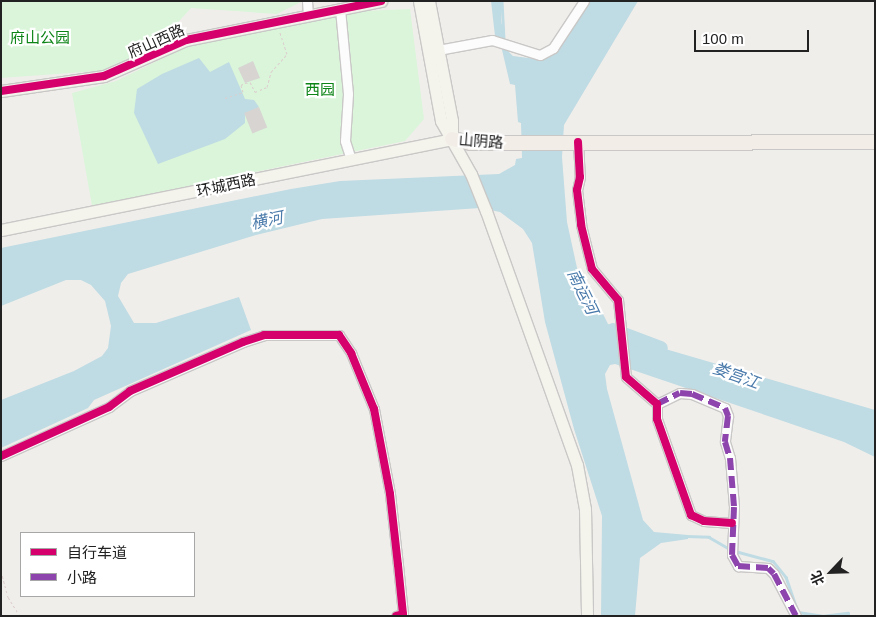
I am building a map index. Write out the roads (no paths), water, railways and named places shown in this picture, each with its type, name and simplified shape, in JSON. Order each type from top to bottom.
[{"type":"main road","name":"府山西路","points":[[1,91],[104,76],[127,69],[186,40],[380,1]]},
{"type":"main road","points":[[419,1],[441,121],[471,174],[486,211],[577,465],[585,509],[587,616]]},
{"type":"main road","points":[[429,1],[452,121],[452,139]]},
{"type":"main road","name":"山阴路","points":[[452,139],[471,143],[517,140],[875,134]]},
{"type":"main road","name":"环城西路","points":[[1,230],[452,139]]},
{"type":"main road","name":"山阴路","points":[[564,139],[578,142],[875,142]]},
{"type":"street","points":[[307,1],[308,16]]},
{"type":"street","points":[[438,50],[492,40],[540,56],[553,48],[584,1]]},
{"type":"street","points":[[340,9],[348,94],[345,141],[351,160]]},
{"type":"street","points":[[578,142],[580,177],[577,190],[587,252],[592,269],[618,300],[623,328],[624,368],[630,383],[657,404]]},
{"type":"street","points":[[1,456],[109,407],[130,391],[243,342],[264,335],[339,335],[350,353],[374,409],[390,494],[399,615]]},
{"type":"street","points":[[657,404],[680,393],[692,394],[725,408],[732,523],[732,555],[738,566],[768,568],[774,574],[796,616]]},
{"type":"street","points":[[657,404],[657,419],[691,515],[704,521],[732,523]]},
{"type":"water","points":[[491,1],[501,1],[501,21],[508,51],[513,56],[536,59],[544,57],[587,1],[638,1],[564,125],[562,157],[567,222],[579,277],[595,298],[608,324],[630,334],[631,339],[875,410],[875,457],[844,442],[615,364],[610,365],[605,374],[607,389],[643,520],[654,532],[688,535],[688,539],[661,543],[640,558],[635,616],[601,616],[602,516],[574,429],[545,322],[532,243],[523,229],[500,212],[480,208],[322,219],[256,235],[128,274],[121,283],[118,296],[134,323],[156,323],[239,297],[251,330],[94,400],[88,408],[1,448],[1,400],[74,371],[102,356],[108,348],[111,326],[105,301],[91,285],[81,280],[66,280],[1,306],[1,248],[291,189],[340,181],[499,174],[515,165],[516,159],[522,158],[521,123],[518,122],[515,85],[510,84],[499,37],[495,36]]},
{"type":"water","points":[[199,58],[210,72],[229,62],[245,99],[254,100],[259,107],[245,114],[245,123],[225,139],[158,164],[134,113],[137,89],[162,74]]},
{"type":"waterway","points":[[502,1],[504,37]]},
{"type":"waterway","name":"娄宫江","points":[[613,330],[661,348]]},
{"type":"waterway","points":[[686,536],[709,537],[730,549]]},
{"type":"waterway","points":[[735,551],[773,561],[786,577],[798,612],[822,616],[848,613],[849,616]]},
{"type":"park label","name":"府山公园","points":[[40,38]]},
{"type":"park label","name":"西园","points":[[320,90]]},
{"type":"water label","name":"横河","points":[[267,221]]},
{"type":"water label","name":"南运河","points":[[582,292]]}]
